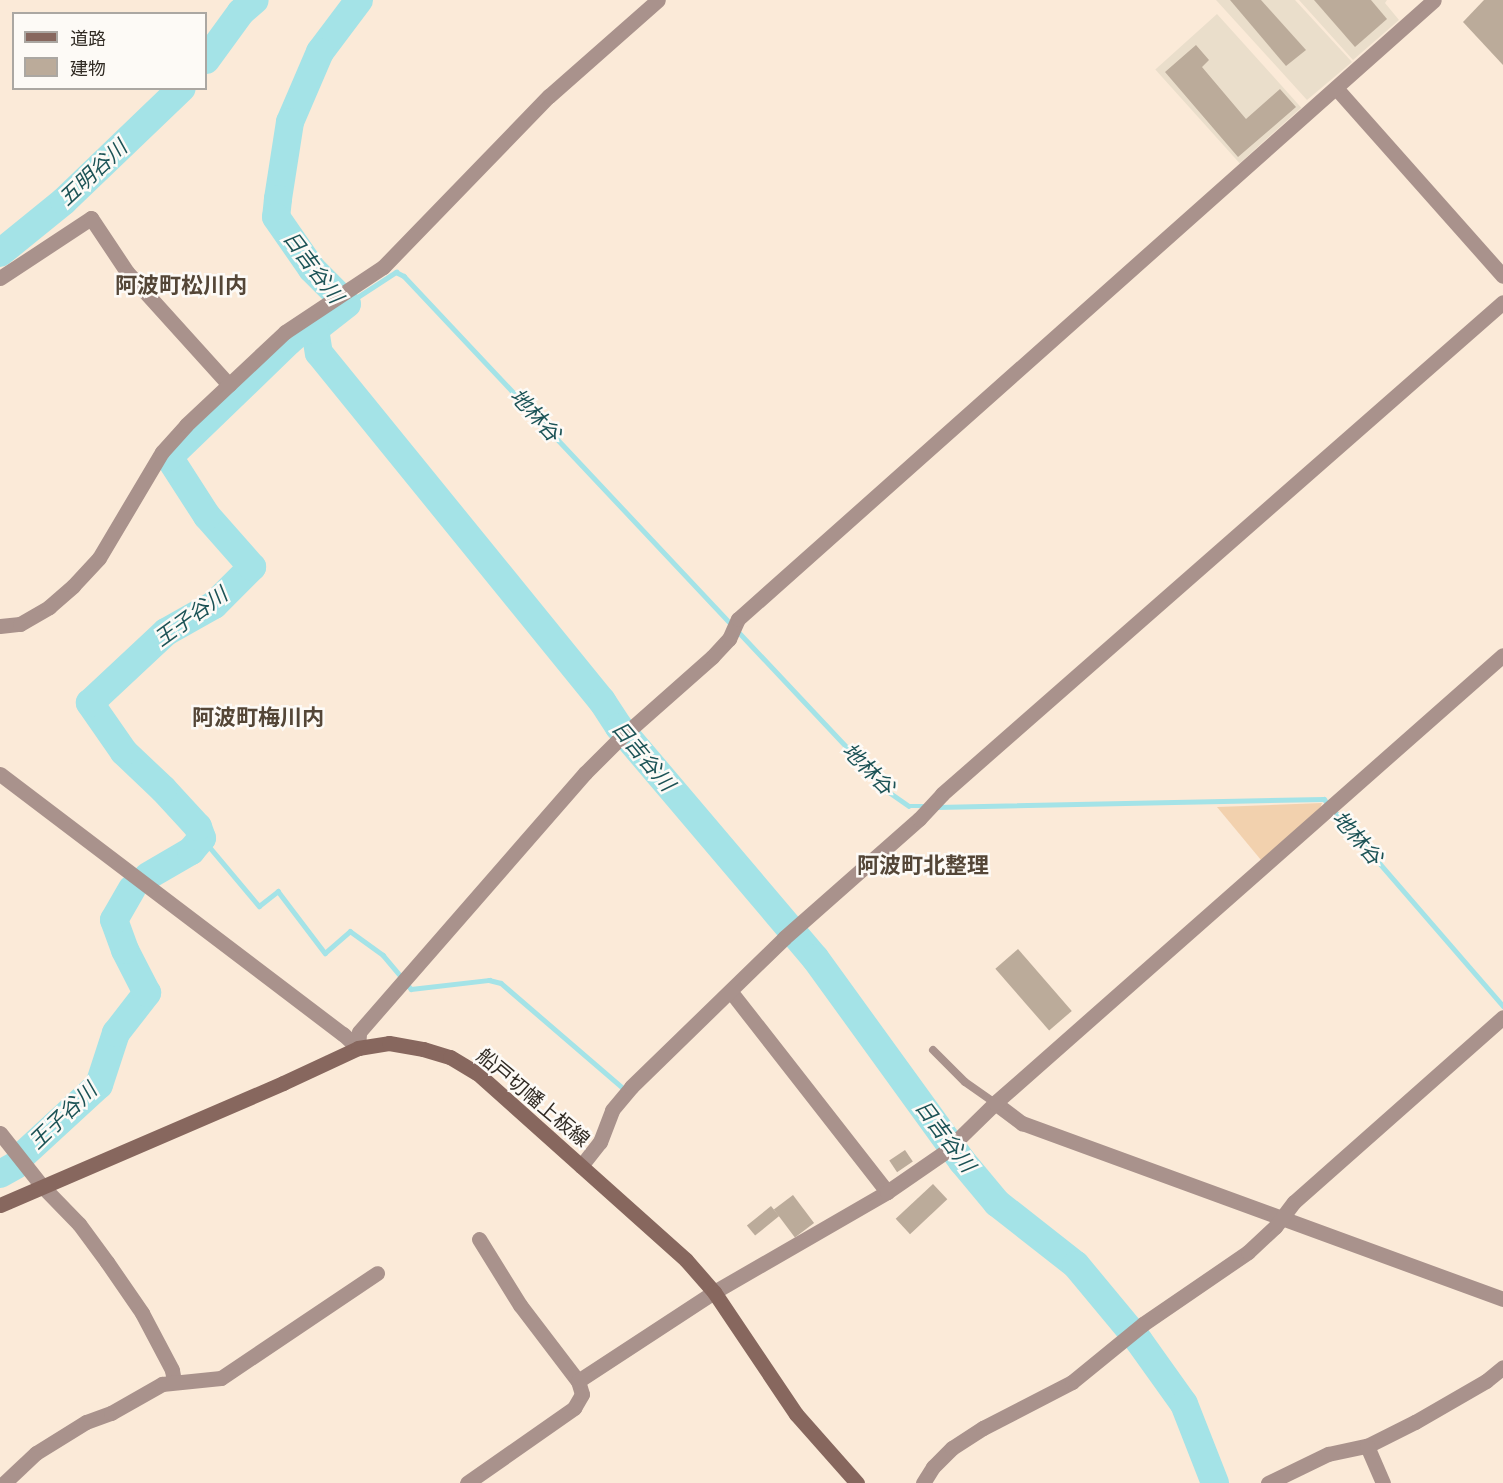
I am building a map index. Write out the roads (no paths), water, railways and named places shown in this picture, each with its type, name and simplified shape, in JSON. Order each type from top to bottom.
[{"type":"main road","name":"船戸切幡上板線","points":[[0,1205],[283,1083],[358,1048],[389,1043],[450,1057],[477,1073],[686,1260],[714,1292],[796,1414],[857,1483]]},
{"type":"street","points":[[0,626],[20,624],[49,607],[73,586],[99,558],[162,452],[186,425],[300,321],[383,267],[549,96],[658,0]]},
{"type":"street","points":[[358,1048],[359,1032],[617,741],[712,657],[734,627],[1434,0]]},
{"type":"street","points":[[1336,88],[1503,276]]},
{"type":"street","points":[[0,278],[91,218],[127,272],[229,385]]},
{"type":"street","points":[[581,1166],[600,1142],[612,1110],[631,1087],[784,938],[1503,302]]},
{"type":"street","points":[[578,1381],[714,1292],[887,1192],[945,1152],[995,1103],[1503,655]]},
{"type":"street","points":[[0,774],[343,1034],[358,1048]]},
{"type":"street","points":[[731,992],[887,1192]]},
{"type":"street","points":[[923,1483],[933,1467],[952,1448],[983,1428],[1072,1382],[1143,1324],[1248,1252],[1294,1202],[1503,1017]]},
{"type":"street","points":[[995,1103],[1022,1122],[1503,1299]]},
{"type":"street","points":[[0,1133],[42,1186],[79,1224],[107,1262],[141,1312],[172,1371],[174,1381]]},
{"type":"street","points":[[467,1483],[507,1452],[574,1408],[582,1394],[578,1381],[520,1305],[479,1239]]},
{"type":"street","points":[[4,1483],[36,1453],[86,1422],[111,1413],[162,1384],[174,1381],[201,1382],[220,1378],[376,1273]]},
{"type":"street","points":[[1268,1483],[1328,1454],[1367,1446],[1415,1422],[1486,1381],[1503,1367]]},
{"type":"street","points":[[1367,1446],[1383,1483]]},
{"type":"lane","points":[[933,1050],[964,1082],[995,1103]]},
{"type":"waterway","name":"五明谷川","points":[[207,59],[241,12],[255,0]]},
{"type":"waterway","name":"日吉谷川","points":[[359,0],[320,52],[290,122],[278,199],[276,217],[312,269],[347,304],[315,329],[319,353],[602,701],[619,727],[815,958],[962,1161],[997,1203],[1076,1265],[1139,1341],[1184,1404],[1215,1483]]},
{"type":"waterway","name":"五明谷川","points":[[0,253],[64,201],[180,90]]},
{"type":"waterway","name":"地林谷","points":[[347,304],[396,272],[404,276],[889,792],[909,806],[925,806]]},
{"type":"waterway","name":"王子谷川","points":[[148,876],[191,851],[202,838],[198,827],[124,752],[90,703],[166,632],[214,605],[252,567],[207,516],[169,457],[289,341],[302,330],[315,329]]},
{"type":"waterway","name":"地林谷","points":[[937,807],[1324,799],[1503,1006]]},
{"type":"waterway","points":[[202,838],[259,906],[278,891],[325,953],[350,931],[383,955],[400,975]]},
{"type":"waterway","name":"王子谷川","points":[[25,1153],[99,1085],[116,1033],[147,993],[125,950],[114,920],[132,889]]},
{"type":"waterway","points":[[408,985],[411,989],[489,980],[501,983],[622,1087]]},
{"type":"waterway","name":"王子谷川","points":[[0,1174],[16,1165]]},
{"type":"district","name":"阿波町松川内","points":[[181,286]]},
{"type":"district","name":"阿波町梅川内","points":[[258,718]]},
{"type":"district","name":"阿波町北整理","points":[[923,866]]}]
